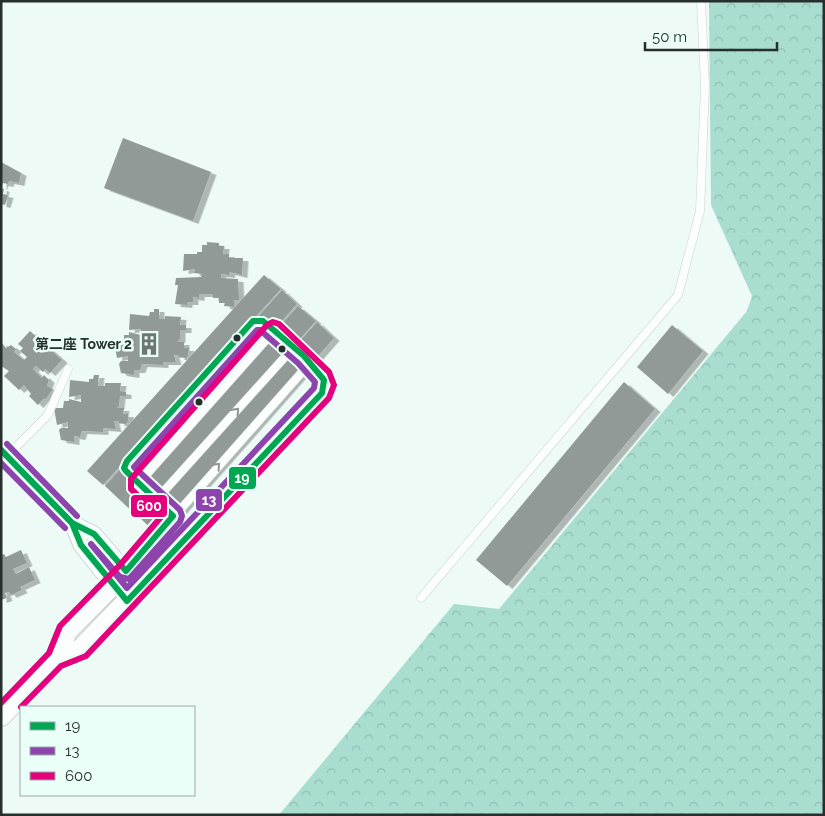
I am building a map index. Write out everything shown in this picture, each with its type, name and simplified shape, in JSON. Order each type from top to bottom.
[{"type":"street","points":[[4,453],[72,523],[81,545],[124,571],[141,587],[80,650],[56,658]]},
{"type":"street","points":[[124,571],[127,601]]},
{"type":"street","points":[[1,716],[56,658],[67,631],[124,571]]},
{"type":"lane","points":[[420,598],[678,295],[700,212],[705,86],[701,1]]},
{"type":"lane","points":[[141,587],[322,393],[324,379],[310,363],[263,321],[253,321],[127,461],[124,468],[126,471],[173,516]]},
{"type":"lane","points":[[138,484],[274,331]]},
{"type":"lane","points":[[156,500],[293,348]]},
{"type":"lane","points":[[124,571],[310,363]]},
{"type":"lane","points":[[4,453],[48,415],[68,369]]},
{"type":"green space","points":[[709,1],[824,1],[824,815],[279,815],[454,604],[499,609],[747,311],[752,296],[711,205]]},
{"type":"building","points":[[123,138],[211,172],[193,221],[104,188]]},
{"type":"building","points":[[1,162],[21,173],[19,183],[9,181],[8,184],[3,183],[1,188]]},
{"type":"building","points":[[1,188],[4,189],[3,194],[8,195],[5,205],[1,204]]},
{"type":"building","points":[[207,242],[219,243],[219,246],[224,246],[223,254],[229,254],[229,258],[243,258],[242,275],[230,272],[229,275],[221,274],[221,278],[238,279],[239,300],[234,300],[234,307],[224,306],[225,303],[219,303],[219,298],[213,298],[213,294],[199,294],[199,298],[193,297],[193,302],[187,302],[187,305],[175,304],[178,285],[175,285],[176,278],[201,277],[202,274],[194,273],[195,269],[183,271],[184,254],[202,252],[202,245],[207,245]]},
{"type":"building","points":[[264,275],[281,289],[103,485],[87,471]]},
{"type":"building","points":[[282,290],[297,304],[122,502],[105,486]]},
{"type":"building","points":[[298,306],[316,321],[139,518],[122,502]]},
{"type":"building","name":"第二座 Tower 2","points":[[154,309],[159,309],[159,319],[165,319],[165,316],[181,317],[180,325],[186,325],[186,330],[180,330],[180,339],[177,342],[184,342],[184,348],[189,348],[187,358],[174,355],[176,362],[163,362],[163,365],[142,364],[140,370],[134,370],[134,375],[121,373],[119,364],[121,361],[128,361],[128,356],[117,358],[114,342],[124,342],[124,335],[129,335],[129,332],[141,335],[141,329],[129,330],[130,314],[149,316],[150,312],[154,312]]},
{"type":"building","points":[[317,322],[334,338],[159,536],[140,518]]},
{"type":"building","points":[[672,325],[703,351],[668,394],[637,367]]},
{"type":"building","points":[[30,331],[62,360],[50,373],[45,369],[43,372],[36,366],[33,369],[42,378],[44,375],[49,380],[47,386],[53,389],[45,400],[44,398],[38,405],[29,396],[31,394],[24,385],[19,390],[4,376],[9,371],[1,366],[1,342],[6,348],[11,345],[16,349],[14,352],[24,360],[27,357],[20,351],[23,348],[18,344]]},
{"type":"building","points":[[94,375],[99,375],[98,386],[105,386],[105,383],[121,383],[120,391],[126,392],[126,396],[120,396],[117,408],[124,408],[123,414],[128,414],[128,421],[126,424],[114,421],[116,429],[103,428],[103,432],[82,431],[80,437],[74,436],[74,442],[61,440],[59,430],[61,428],[68,428],[68,422],[57,425],[54,408],[63,408],[64,401],[69,401],[69,399],[81,402],[81,395],[69,397],[70,380],[89,382],[89,379],[93,379]]},
{"type":"building","points":[[624,382],[655,409],[507,586],[476,560]]},
{"type":"building","points":[[21,550],[27,563],[13,569],[16,574],[29,567],[35,580],[20,587],[22,590],[11,595],[9,592],[5,593],[7,598],[1,600],[1,555],[4,554],[6,557]]},
{"type":"transit line","name":"19","points":[[253,321],[263,321],[304,356],[324,380],[322,393],[127,601],[81,545],[72,523],[94,534],[126,571],[173,516],[126,471],[124,468],[127,461],[253,321]]},
{"type":"transit line","name":"600","points":[[1,703],[49,653],[60,626],[120,565],[161,517],[131,489],[131,479],[267,325],[273,322],[279,324],[329,372],[334,385],[329,398],[86,656],[61,666],[22,706]]},
{"type":"transit line","name":"13","points":[[257,330],[260,330],[298,363],[315,382],[314,388],[127,588],[91,544],[120,577],[129,579],[180,522],[182,516],[180,510],[134,467],[257,330]]},
{"type":"transit line","name":"13","points":[[7,444],[77,516]]},
{"type":"transit line","name":"19","points":[[1,450],[72,523]]},
{"type":"transit line","name":"19","points":[[1,450],[72,523]]},
{"type":"transit line","name":"13","points":[[1,463],[65,528]]},
{"type":"place","name":"第二座 Tower 2","points":[[149,344]]}]
